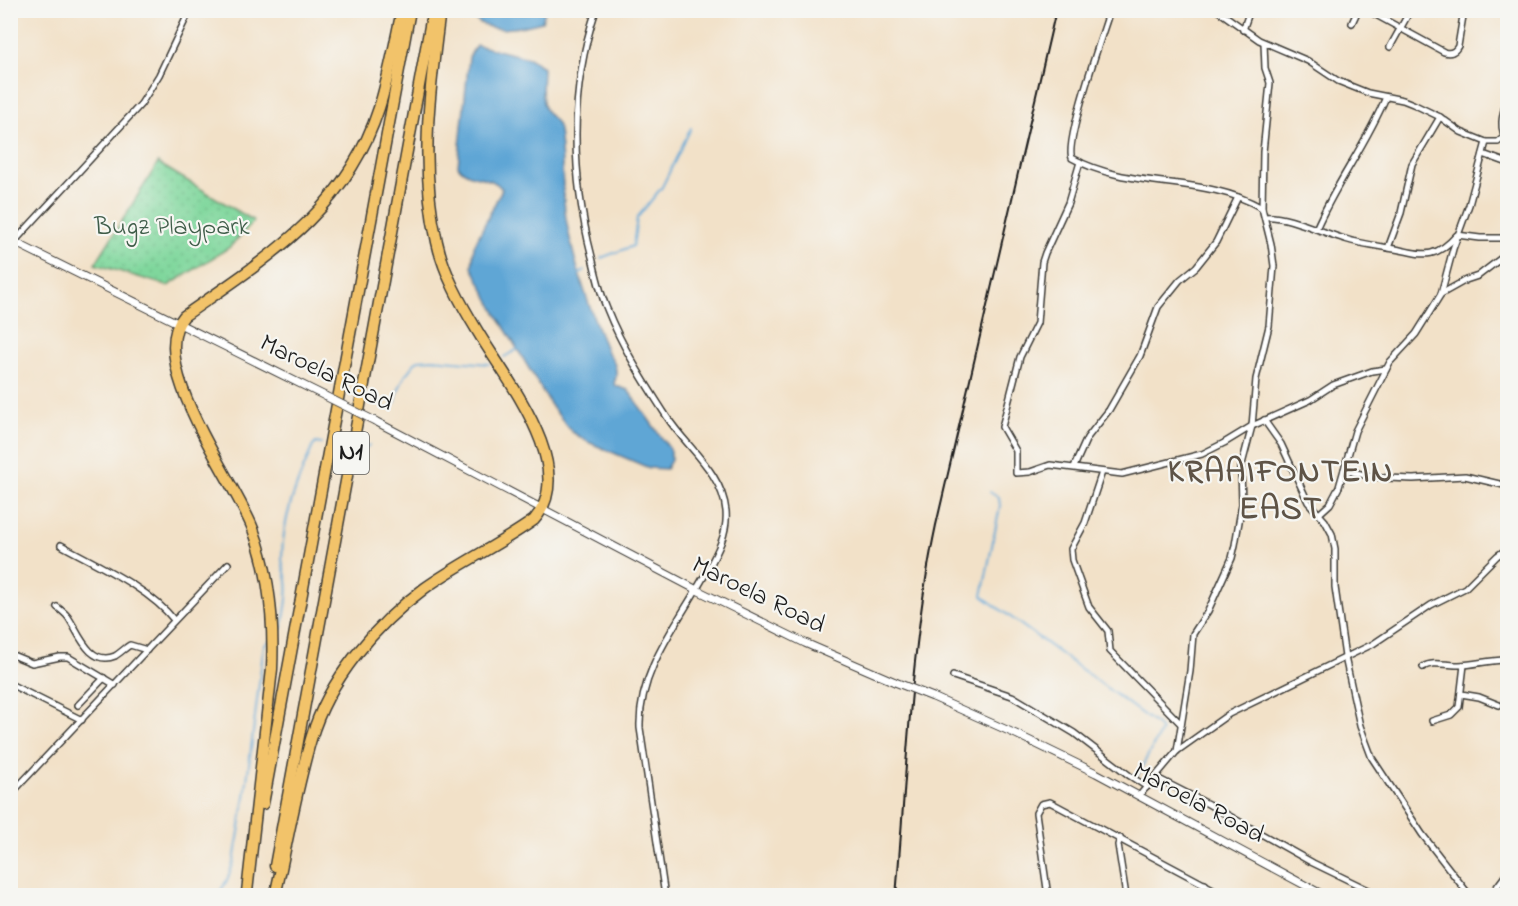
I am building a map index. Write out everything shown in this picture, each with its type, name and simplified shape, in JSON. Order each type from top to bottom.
[{"type":"highway","points":[[247,894],[272,669],[271,601],[253,528],[182,390],[173,338],[177,324],[186,315],[277,251],[318,213],[335,192],[353,165],[378,110],[402,10]]},
{"type":"highway","name":"N1","points":[[247,894],[410,10]]},
{"type":"highway","name":"N1","points":[[270,896],[433,10]]},
{"type":"highway","points":[[275,896],[312,738],[324,707],[342,675],[374,633],[396,612],[426,588],[526,526],[544,509],[548,489],[547,469],[537,429],[526,407],[454,290],[437,244],[428,196],[426,139],[440,10]]},
{"type":"street","points":[[12,241],[141,104],[159,75],[190,10]]},
{"type":"street","points":[[596,10],[583,58],[577,109],[576,158],[588,243],[607,310],[670,423],[706,465],[722,493],[726,511],[722,540],[697,590],[652,666],[646,680],[640,713],[640,728],[664,896]]},
{"type":"street","points":[[1110,10],[1091,68],[1070,150],[1072,158],[1141,181],[1204,188],[1238,197],[1262,208]]},
{"type":"street","points":[[1217,10],[1264,43],[1308,61],[1338,81],[1351,87],[1403,100],[1440,117],[1461,132],[1486,142],[1498,142],[1506,138],[1502,128],[1508,94]]},
{"type":"street","points":[[1243,30],[1250,10]]},
{"type":"street","points":[[1352,23],[1358,10]]},
{"type":"street","points":[[1367,10],[1444,52],[1452,52],[1458,46],[1464,10]]},
{"type":"street","points":[[1390,47],[1410,11]]},
{"type":"street","points":[[1177,751],[1194,634],[1208,611],[1232,558],[1235,545],[1242,504],[1241,468],[1252,426],[1254,387],[1269,326],[1274,266],[1262,208],[1263,152],[1270,83],[1265,68],[1264,43]]},
{"type":"street","points":[[1316,229],[1376,121],[1386,97]]},
{"type":"street","points":[[1389,248],[1401,213],[1412,164],[1440,117]]},
{"type":"street","points":[[1319,514],[1334,497],[1355,431],[1386,369],[1397,353],[1416,334],[1442,294],[1486,142]]},
{"type":"street","points":[[1482,154],[1508,163]]},
{"type":"street","points":[[1080,162],[1068,203],[1051,237],[1042,262],[1037,323],[1020,357],[1002,427],[1016,451],[1016,473],[1030,472],[1050,465],[1129,473],[1202,454],[1213,450],[1252,426],[1310,400],[1332,385],[1372,371],[1386,369]]},
{"type":"street","points":[[1074,467],[1087,438],[1109,410],[1140,356],[1158,307],[1180,280],[1196,267],[1212,248],[1225,228],[1238,197]]},
{"type":"street","points":[[1265,217],[1271,216],[1348,240],[1426,255],[1444,248],[1457,236],[1508,238]]},
{"type":"street","name":"Maroela Road","points":[[12,241],[375,421],[697,590],[805,643],[1049,749],[1325,896]]},
{"type":"street","points":[[1442,294],[1478,276],[1508,253]]},
{"type":"street","points":[[1264,420],[1281,444],[1308,502],[1329,527],[1334,542],[1335,587],[1345,657],[1360,726],[1372,758],[1422,834],[1470,896]]},
{"type":"street","points":[[1344,470],[1387,478],[1466,476],[1508,486]]},
{"type":"street","points":[[1102,472],[1085,523],[1071,549],[1072,560],[1089,607],[1108,632],[1110,651],[1181,724]]},
{"type":"street","points":[[61,545],[126,581],[160,604],[174,621]]},
{"type":"street","points":[[1139,796],[1177,751],[1240,707],[1386,636],[1431,604],[1465,588],[1508,548]]},
{"type":"street","points":[[10,795],[228,564]]},
{"type":"street","points":[[57,607],[67,616],[86,647],[99,656],[113,657],[133,644],[147,650]]},
{"type":"street","points":[[10,654],[32,663],[68,657],[114,685]]},
{"type":"street","points":[[1423,667],[1431,664],[1464,665],[1483,661],[1508,660]]},
{"type":"street","points":[[1432,721],[1459,707],[1464,665]]},
{"type":"street","points":[[953,676],[1012,696],[1074,733],[1130,777],[1147,787]]},
{"type":"street","points":[[78,705],[104,678]]},
{"type":"street","points":[[10,684],[82,720]]},
{"type":"street","points":[[1461,694],[1479,697],[1499,705]]},
{"type":"street","points":[[1155,777],[1313,863],[1381,896]]},
{"type":"street","points":[[1048,896],[1036,817],[1041,804],[1053,803],[1226,896]]},
{"type":"street","points":[[1120,838],[1118,845],[1126,896]]},
{"type":"street","points":[[1490,896],[1508,872]]},
{"type":"street","points":[[1203,896],[1202,890],[1205,884]]},
{"type":"green space","name":"Bugz Playpark","points":[[158,163],[254,221],[230,247],[168,286],[95,264]]},
{"type":"water","points":[[472,11],[545,11],[542,22],[506,29],[488,27],[480,23],[473,18]]},
{"type":"water","points":[[476,45],[529,58],[543,67],[543,100],[545,109],[558,127],[565,212],[579,273],[607,352],[615,367],[614,383],[628,390],[671,451],[671,460],[666,469],[649,468],[588,442],[572,432],[552,407],[497,315],[472,267],[474,246],[502,189],[492,181],[468,174],[458,166],[469,57]]},
{"type":"waterway","points":[[601,258],[633,246],[637,218],[662,187],[691,128]]},
{"type":"waterway","points":[[579,274],[585,270]]},
{"type":"waterway","points":[[504,357],[518,349]]},
{"type":"waterway","points":[[395,403],[403,380],[418,360],[433,359],[489,364]]},
{"type":"waterway","points":[[278,632],[282,627],[287,598],[287,581],[282,558],[288,515],[296,487],[313,446],[316,443],[321,444]]},
{"type":"waterway","points":[[358,450],[369,445]]},
{"type":"waterway","points":[[990,492],[999,498],[1000,506],[982,596],[1157,725],[1161,731],[1137,776]]},
{"type":"waterway","points":[[212,896],[220,892],[234,861],[245,797],[263,652],[264,646],[269,641]]},
{"type":"railway","points":[[896,896],[910,710],[927,571],[1056,10]]},
{"type":"district","name":"KRAAIFONTEIN EAST","points":[[1281,492]]}]
